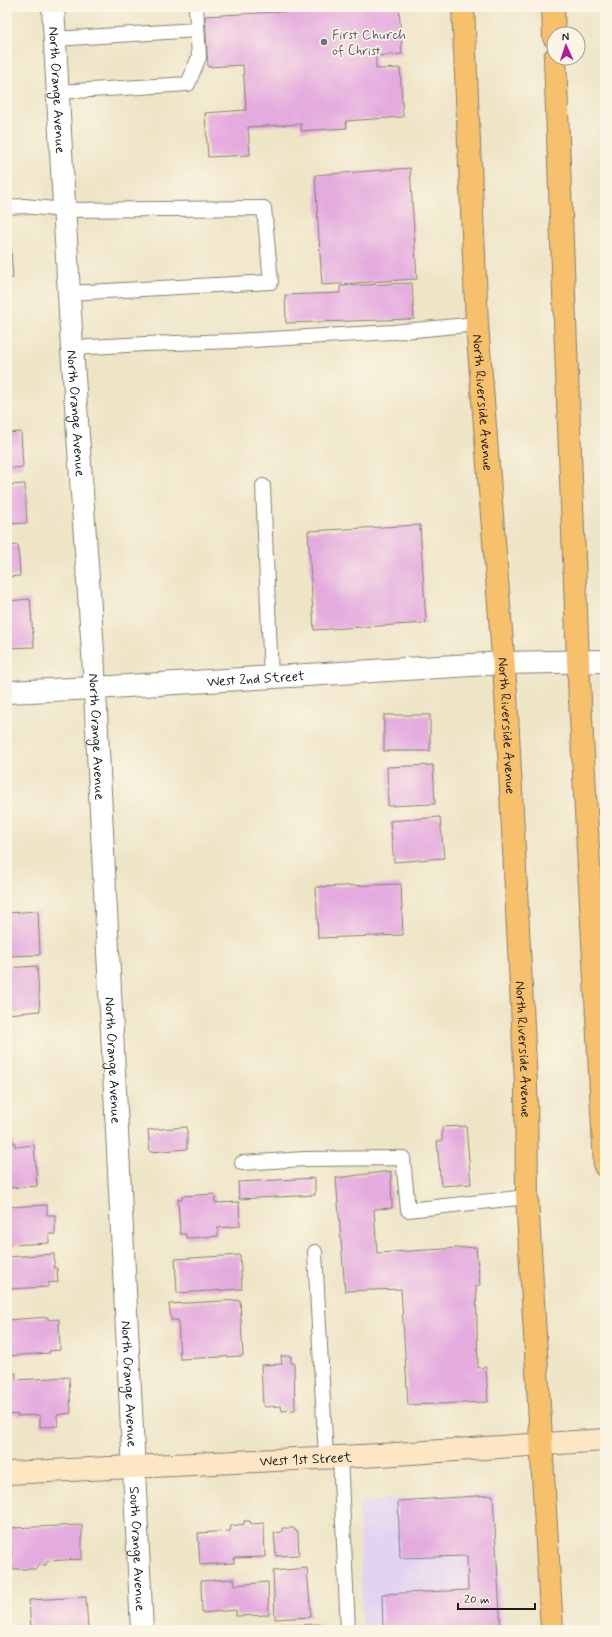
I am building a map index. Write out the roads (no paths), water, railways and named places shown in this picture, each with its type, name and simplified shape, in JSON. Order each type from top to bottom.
[{"type":"main road","name":"North Riverside Avenue","points":[[463,7],[477,324],[504,663],[526,1084],[527,1197],[552,1630]]},
{"type":"main road","points":[[553,7],[554,26]]},
{"type":"main road","points":[[555,66],[578,662],[605,1166]]},
{"type":"street","name":"North Orange Avenue","points":[[52,7],[72,348],[95,688],[133,1467]]},
{"type":"street","name":"West 2nd Street","points":[[7,692],[271,678],[504,663],[605,661]]},
{"type":"street","name":"West 1st Street","points":[[7,1473],[333,1457],[605,1440]]},
{"type":"street","name":"South Orange Avenue","points":[[133,1467],[142,1630]]},
{"type":"lane","points":[[58,92],[188,84],[199,57],[196,7]]},
{"type":"lane","points":[[54,39],[197,30]]},
{"type":"lane","points":[[7,206],[64,210],[264,208],[271,282],[69,294]]},
{"type":"lane","points":[[72,348],[234,341],[477,324]]},
{"type":"lane","points":[[263,486],[271,678]]},
{"type":"lane","points":[[242,1163],[305,1159],[403,1158],[408,1210],[527,1197]]},
{"type":"lane","points":[[315,1252],[348,1630]]},
{"type":"place","name":"First Church of Christ","points":[[324,42]]}]
